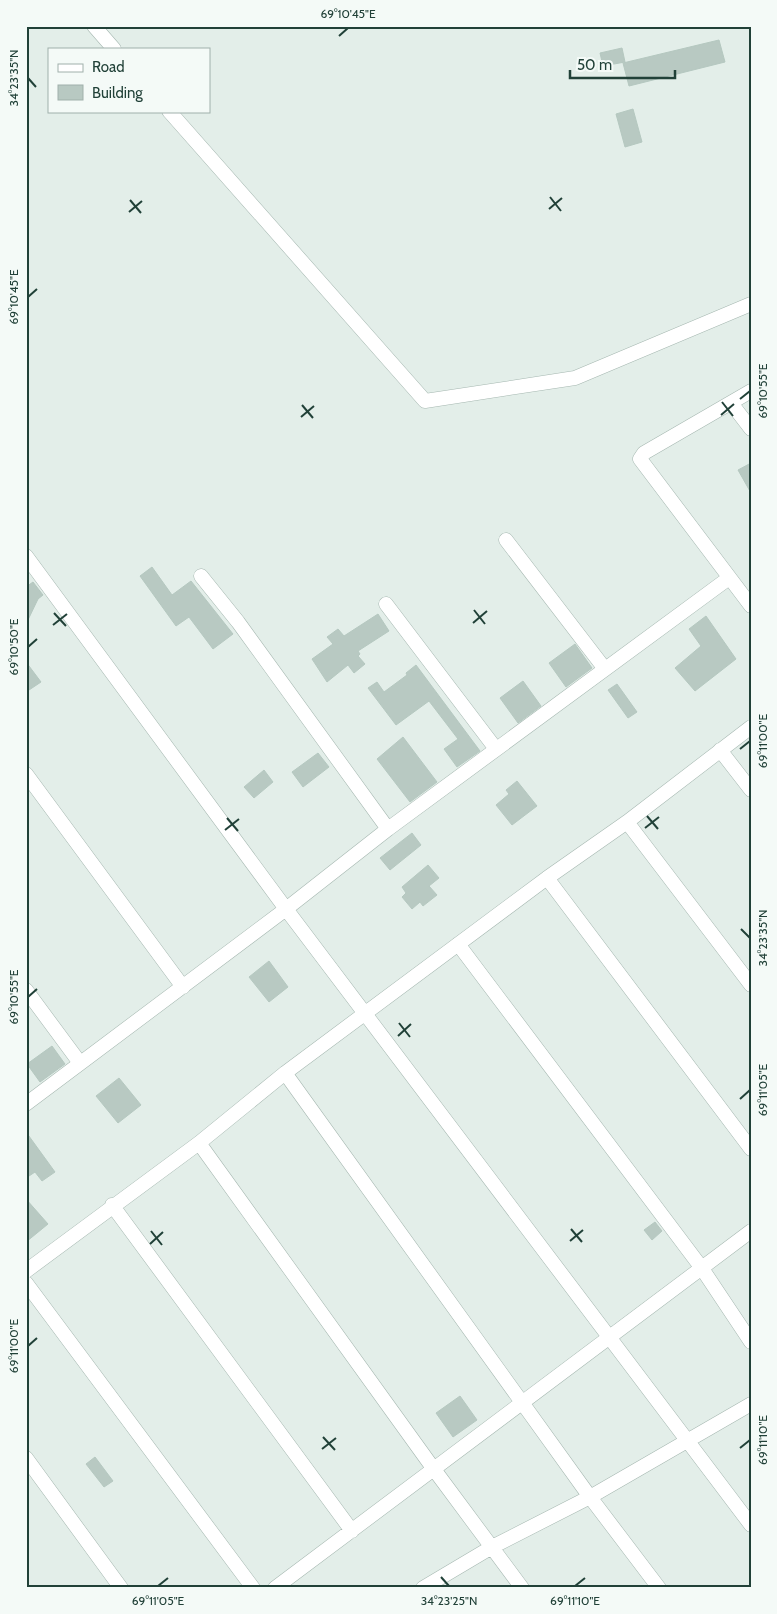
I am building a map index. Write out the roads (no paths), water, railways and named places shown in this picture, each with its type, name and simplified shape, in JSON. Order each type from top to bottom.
[{"type":"street","points":[[94,26],[113,48]]},
{"type":"street","points":[[170,112],[425,401],[576,378],[751,304]]},
{"type":"street","points":[[751,391],[644,453],[640,458],[751,606]]},
{"type":"street","points":[[731,403],[751,429]]},
{"type":"street","points":[[506,540],[605,669]]},
{"type":"street","points":[[26,556],[286,909],[366,1013],[607,1337],[751,1525]]},
{"type":"street","points":[[201,576],[238,622],[388,829]]},
{"type":"street","points":[[26,1104],[286,909],[496,748],[729,578]]},
{"type":"street","points":[[386,604],[496,748]]},
{"type":"street","points":[[26,1271],[112,1205],[199,1143],[285,1073],[547,878],[627,822],[751,727]]},
{"type":"street","points":[[720,750],[751,790]]},
{"type":"street","points":[[26,774],[183,987]]},
{"type":"street","points":[[627,822],[751,985]]},
{"type":"street","points":[[547,878],[751,1149]]},
{"type":"street","points":[[458,944],[701,1266],[751,1342]]},
{"type":"street","points":[[26,990],[80,1063]]},
{"type":"street","points":[[285,1073],[523,1400],[590,1497],[659,1588]]},
{"type":"street","points":[[199,1143],[433,1468],[522,1588]]},
{"type":"street","points":[[112,1205],[352,1531]]},
{"type":"street","points":[[275,1588],[701,1266],[751,1231]]},
{"type":"street","points":[[26,1283],[253,1588]]},
{"type":"street","points":[[423,1588],[492,1547],[590,1497],[687,1439],[751,1404]]},
{"type":"street","points":[[26,1458],[121,1588]]}]
